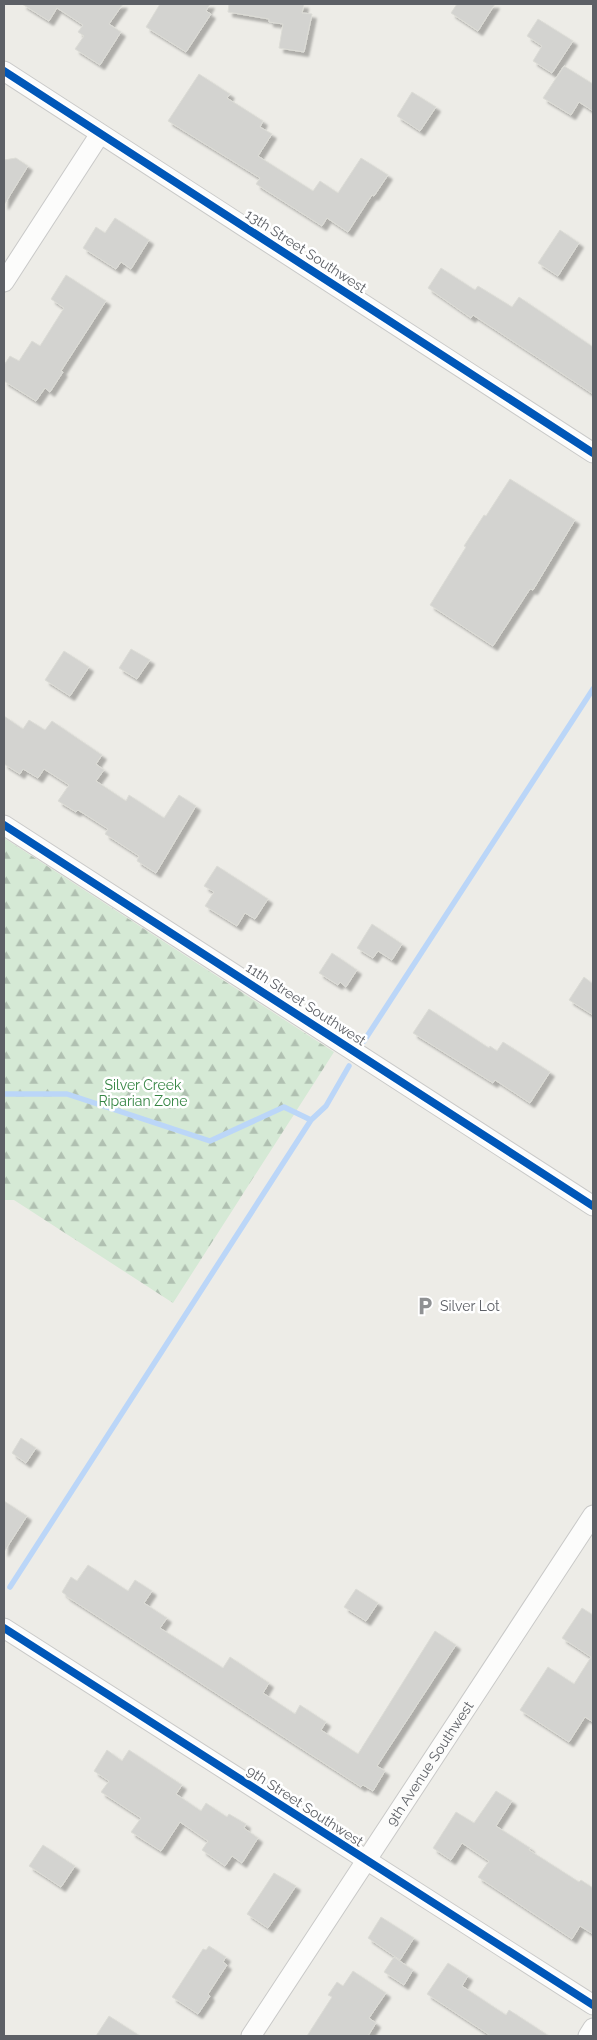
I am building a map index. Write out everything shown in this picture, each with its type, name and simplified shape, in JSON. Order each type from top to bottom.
[{"type":"street","name":"13th Street Southwest","points":[[4,71],[593,453]]},
{"type":"street","points":[[4,282],[100,134]]},
{"type":"street","name":"11th Street Southwest","points":[[4,825],[593,1206]]},
{"type":"street","name":"9th Avenue Southwest","points":[[251,2036],[593,1515]]},
{"type":"street","name":"9th Street Southwest","points":[[4,1629],[593,2005]]},
{"type":"street","points":[[588,2036],[593,2028]]},
{"type":"green space","name":"Silver Creek Riparian Zone","points":[[4,838],[334,1052],[173,1303],[14,1200],[4,1200]]},
{"type":"building","points":[[22,4],[123,4],[109,24],[121,32],[100,65],[75,49],[84,36],[78,32],[83,25],[57,8],[49,21]]},
{"type":"building","points":[[160,4],[210,4],[206,11],[211,14],[186,52],[146,27]]},
{"type":"building","points":[[229,4],[304,4],[302,13],[312,14],[304,52],[279,48],[283,24],[269,22],[269,19],[228,12]]},
{"type":"building","points":[[457,4],[495,4],[478,31],[451,13]]},
{"type":"building","points":[[538,19],[573,41],[552,73],[533,61],[542,46],[527,36]]},
{"type":"building","points":[[564,66],[593,84],[593,111],[579,102],[571,115],[543,98]]},
{"type":"building","points":[[199,74],[230,94],[227,98],[263,121],[260,127],[272,134],[258,156],[313,191],[320,181],[338,193],[361,158],[388,175],[374,196],[372,195],[348,232],[327,218],[322,226],[256,184],[260,178],[168,121]]},
{"type":"building","points":[[412,92],[436,107],[420,131],[397,116]]},
{"type":"building","points":[[16,158],[28,166],[4,205],[4,160]]},
{"type":"building","points":[[115,218],[149,240],[131,269],[121,262],[116,269],[83,248],[96,227],[105,233]]},
{"type":"building","points":[[560,230],[579,243],[558,276],[538,263]]},
{"type":"building","points":[[441,268],[475,290],[478,286],[512,307],[519,297],[593,347],[593,394],[473,315],[471,318],[428,288]]},
{"type":"building","points":[[66,275],[106,301],[61,371],[63,372],[50,392],[45,388],[36,401],[4,381],[4,365],[10,356],[19,361],[32,341],[40,346],[64,308],[51,299]]},
{"type":"building","points":[[510,479],[575,520],[533,590],[530,589],[493,646],[430,605],[466,547],[464,546]]},
{"type":"building","points":[[131,649],[150,660],[137,679],[119,668]]},
{"type":"building","points":[[64,651],[89,667],[70,696],[45,680]]},
{"type":"building","points":[[4,716],[23,729],[29,720],[45,730],[52,721],[102,755],[96,764],[104,770],[96,781],[126,801],[129,795],[164,818],[179,795],[196,806],[156,873],[137,861],[139,856],[105,834],[108,829],[78,810],[76,812],[58,801],[69,785],[44,769],[38,778],[23,769],[20,774],[4,764]]},
{"type":"building","points":[[217,866],[268,899],[255,919],[245,913],[237,926],[205,906],[214,892],[204,886]]},
{"type":"building","points":[[372,924],[402,944],[392,960],[378,951],[373,958],[357,948]]},
{"type":"building","points":[[332,953],[357,970],[346,987],[340,982],[338,985],[319,973]]},
{"type":"building","points":[[584,977],[593,984],[593,1015],[569,1000]]},
{"type":"building","points":[[429,1009],[489,1048],[490,1046],[497,1051],[503,1042],[550,1072],[530,1103],[495,1080],[493,1083],[413,1033]]},
{"type":"building","points":[[21,1438],[36,1448],[26,1463],[12,1453]]},
{"type":"building","points":[[4,1501],[27,1516],[4,1552]]},
{"type":"building","points":[[88,1565],[128,1591],[135,1580],[152,1591],[144,1603],[167,1618],[160,1628],[223,1668],[230,1657],[269,1683],[263,1693],[295,1714],[300,1705],[326,1722],[321,1730],[358,1754],[435,1631],[456,1645],[377,1766],[385,1771],[373,1791],[363,1785],[361,1787],[66,1596],[62,1592],[71,1577],[77,1581]]},
{"type":"building","points":[[356,1589],[378,1603],[366,1621],[344,1607]]},
{"type":"building","points":[[582,1608],[593,1615],[593,1722],[585,1717],[569,1742],[520,1710],[548,1667],[574,1684],[591,1657],[562,1638]]},
{"type":"building","points":[[107,1750],[122,1761],[129,1750],[182,1785],[176,1794],[201,1811],[206,1803],[227,1817],[229,1814],[246,1824],[244,1828],[258,1838],[242,1863],[232,1856],[225,1866],[202,1850],[208,1841],[180,1822],[161,1851],[131,1832],[141,1818],[101,1792],[109,1781],[94,1771]]},
{"type":"building","points":[[496,1791],[512,1801],[496,1826],[579,1882],[581,1880],[593,1888],[593,1934],[580,1926],[572,1939],[478,1877],[489,1861],[462,1843],[451,1860],[433,1848],[456,1812],[474,1823]]},
{"type":"building","points":[[43,1845],[75,1866],[61,1887],[29,1866]]},
{"type":"building","points":[[274,1873],[296,1886],[268,1928],[247,1914]]},
{"type":"building","points":[[381,1917],[414,1938],[400,1960],[368,1938]]},
{"type":"building","points":[[209,1946],[226,1957],[223,1962],[227,1965],[208,1994],[210,1996],[198,2014],[172,1997],[203,1949],[206,1950]]},
{"type":"building","points":[[394,1957],[413,1970],[404,1985],[384,1972]]},
{"type":"building","points":[[448,1963],[468,1976],[462,1986],[506,2015],[509,2010],[549,2036],[491,2036],[427,1994]]},
{"type":"building","points":[[353,1971],[386,1993],[369,2018],[376,2023],[368,2036],[307,2036],[332,1997],[328,1995],[337,1982],[343,1986]]},
{"type":"building","points":[[109,2016],[140,2036],[96,2036]]},
{"type":"waterway","points":[[364,1041],[593,689]]},
{"type":"waterway","points":[[4,1094],[67,1094],[210,1141],[284,1107],[311,1120],[326,1106],[349,1066]]},
{"type":"waterway","points":[[10,1587],[311,1120]]},
{"type":"cycle path","points":[[4,71],[593,453]]},
{"type":"cycle path","points":[[4,825],[593,1206]]},
{"type":"cycle path","points":[[4,1628],[593,2005]]},
{"type":"place","name":"Silver Lot","points":[[425,1306]]}]
